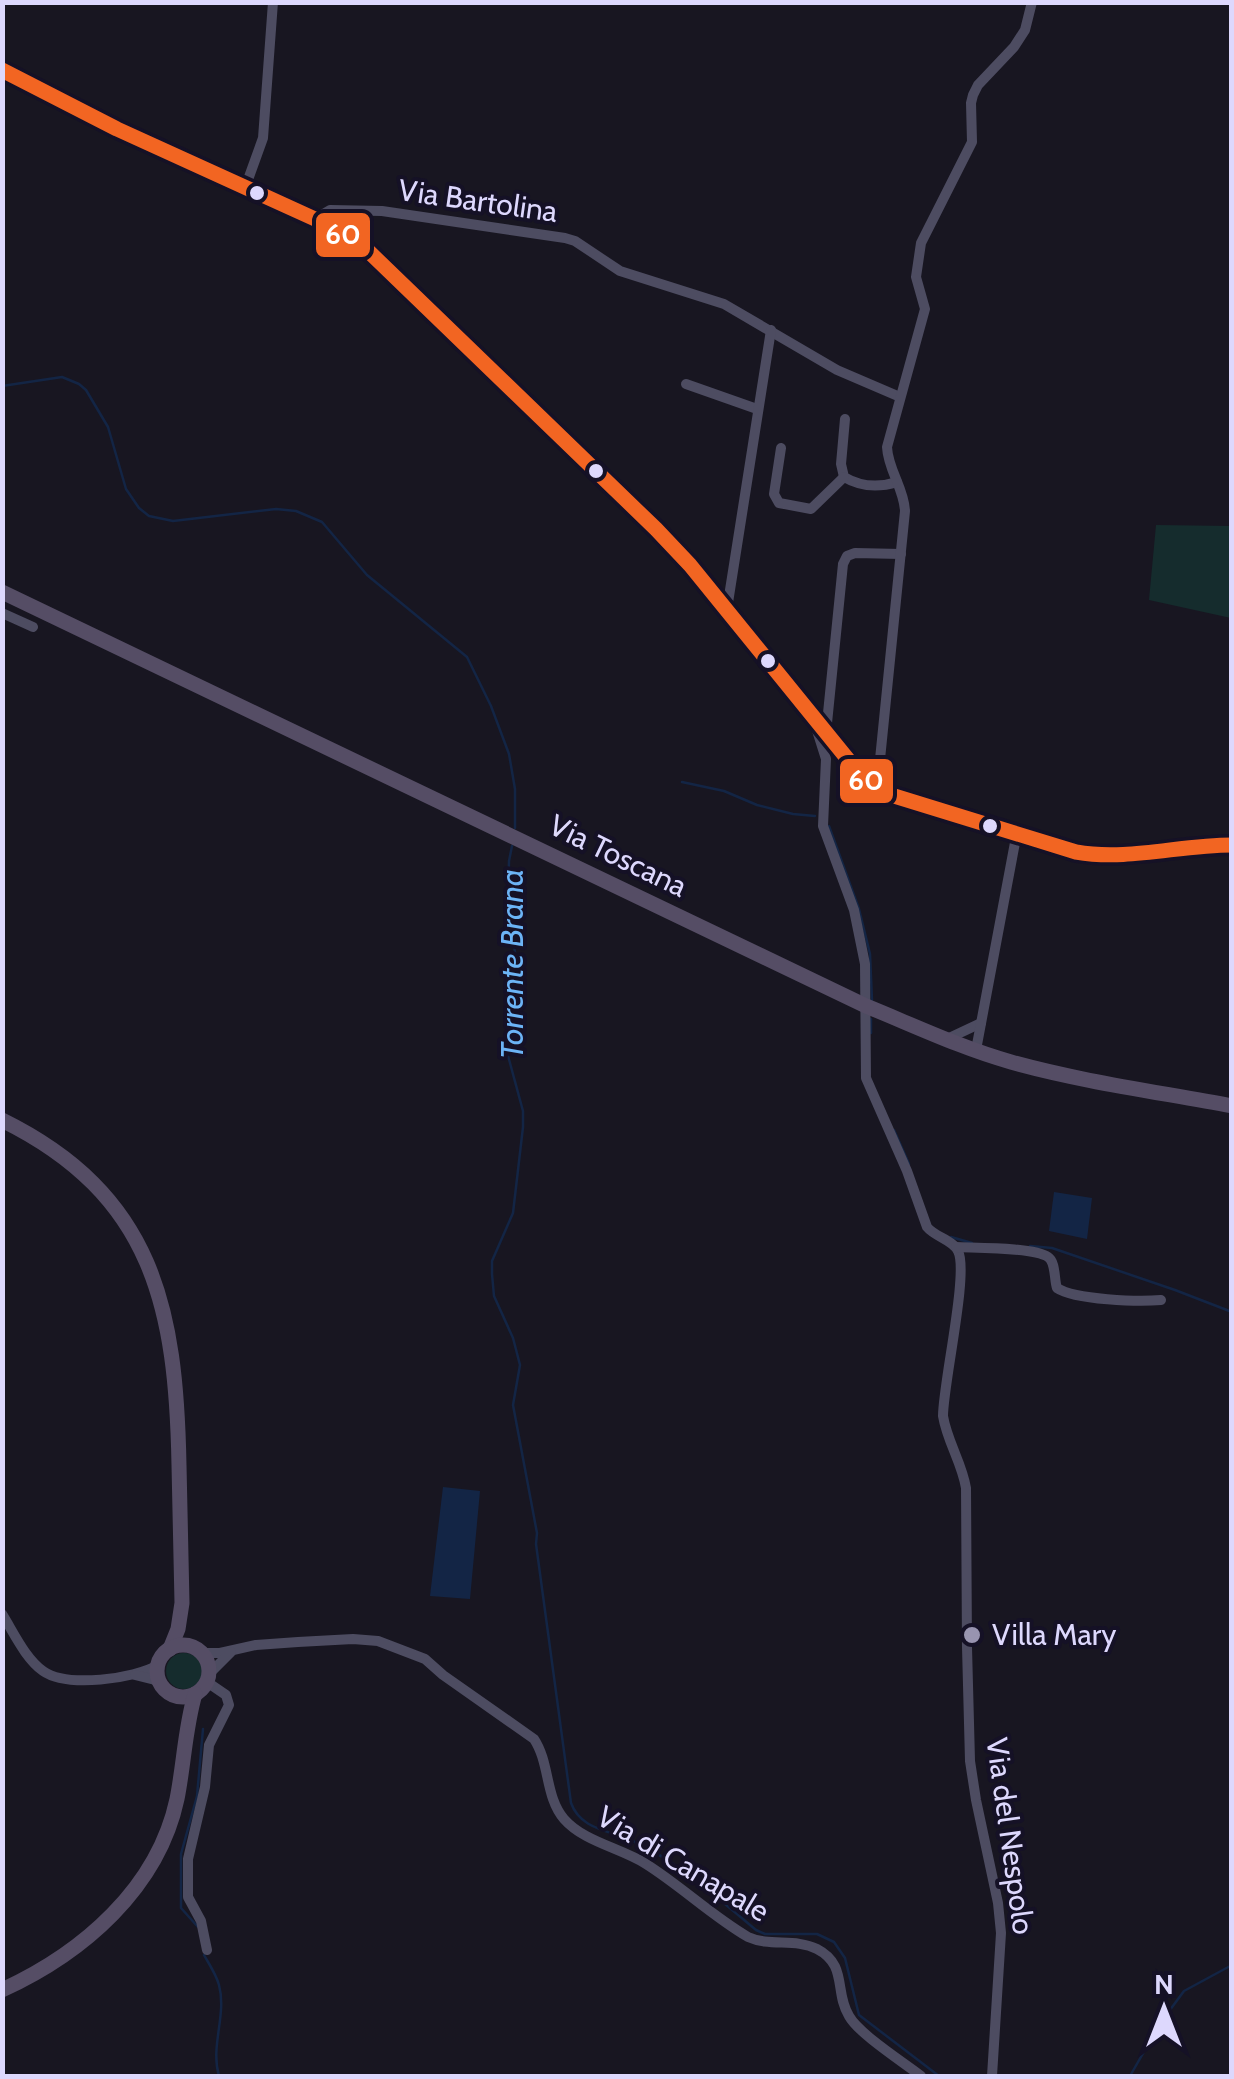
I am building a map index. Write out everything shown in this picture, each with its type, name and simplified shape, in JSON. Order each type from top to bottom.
[{"type":"main road","name":"Via Toscana","points":[[2,592],[866,1006],[1011,1062],[1232,1106]]},
{"type":"main road","points":[[2,1120],[63,1157],[106,1195],[138,1241],[158,1288],[171,1342],[176,1390],[182,1602],[170,1649]]},
{"type":"main road","points":[[182,1602],[189,1631],[208,1663],[183,1744]]},
{"type":"main road","points":[[200,1651],[186,1645],[170,1649],[163,1654],[159,1673],[165,1689],[184,1697],[204,1683]]},
{"type":"main road","points":[[6,1990],[105,1922],[136,1890],[160,1850],[180,1782],[183,1744],[173,1694]]},
{"type":"street","points":[[244,188],[263,138],[273,2]]},
{"type":"street","points":[[877,790],[905,506],[887,448],[925,309],[916,277],[921,243],[972,142],[973,95],[1026,30],[1032,2]]},
{"type":"street","points":[[2,70],[117,129],[314,219],[368,250],[690,564],[814,720],[877,790],[1076,852],[1106,856],[1232,845]]},
{"type":"street","name":"Via Bartolina","points":[[314,219],[330,210],[382,212],[565,238],[620,272],[724,304],[849,376],[900,397]]},
{"type":"street","points":[[727,609],[771,330]]},
{"type":"street","points":[[686,384],[757,409]]},
{"type":"street","points":[[845,419],[841,464],[844,477],[872,487],[897,482]]},
{"type":"street","points":[[781,448],[774,494],[779,503],[812,509],[844,477]]},
{"type":"street","points":[[826,733],[845,559],[855,553],[900,554]]},
{"type":"street","points":[[2,613],[33,627]]},
{"type":"street","points":[[814,720],[826,759],[822,826],[858,928],[866,974],[864,1061],[868,1086],[907,1171],[927,1227],[956,1248],[1019,1250],[1047,1256],[1053,1265],[1057,1288],[1068,1294],[1162,1300]]},
{"type":"street","points":[[976,1050],[1017,832]]},
{"type":"street","points":[[947,1039],[980,1023]]},
{"type":"street","name":"Via del Nespolo","points":[[956,1248],[960,1262],[958,1292],[942,1416],[966,1488],[970,1761],[1001,1932],[992,2076]]},
{"type":"street","points":[[2,1614],[27,1654],[48,1674],[68,1679],[159,1673]]},
{"type":"street","name":"Via di Canapale","points":[[200,1651],[363,1639],[425,1660],[534,1739],[562,1818],[579,1832],[643,1862],[754,1940],[806,1945],[827,1956],[836,1966],[850,2019],[921,2076]]},
{"type":"street","points":[[207,1950],[201,1921],[188,1897],[188,1859],[209,1745],[229,1706],[226,1696],[204,1683],[232,1651]]},
{"type":"green space","points":[[1156,525],[1231,526],[1231,618],[1149,600]]},
{"type":"green space","points":[[184,1653],[197,1658],[202,1671],[197,1684],[184,1689],[171,1684],[166,1671],[171,1658]]},
{"type":"water","points":[[1054,1192],[1092,1198],[1087,1239],[1049,1231]]},
{"type":"water","points":[[443,1487],[480,1491],[470,1599],[430,1596]]},
{"type":"waterway","name":"Torrente Brana","points":[[2,386],[62,377],[86,390],[108,427],[126,489],[149,516],[173,521],[276,509],[296,511],[322,522],[367,575],[467,657],[509,754],[515,789],[515,828]]},
{"type":"waterway","points":[[682,782],[724,791],[757,805],[815,816]]},
{"type":"waterway","points":[[829,826],[859,909],[870,954],[872,1000]]},
{"type":"waterway","name":"Torrente Brana","points":[[512,846],[508,895],[516,961],[506,1039],[523,1111],[523,1127],[513,1213],[492,1261],[492,1274],[494,1296],[520,1365],[513,1405],[537,1533],[571,1803],[587,1823],[646,1847],[679,1868],[756,1930],[765,1934],[817,1934],[834,1942],[845,1958],[859,2015],[939,2076]]},
{"type":"waterway","points":[[871,1019],[871,1033]]},
{"type":"waterway","points":[[894,1130],[909,1164]]},
{"type":"waterway","points":[[951,1237],[972,1243]]},
{"type":"waterway","points":[[1030,1246],[1052,1248],[1232,1312]]},
{"type":"waterway","points":[[198,1927],[181,1908],[181,1854],[197,1796],[203,1729]]},
{"type":"waterway","points":[[204,1955],[221,1996],[216,2053],[219,2076]]},
{"type":"waterway","name":"Torrente Brana","points":[[1130,2076],[1184,1991],[1232,1965]]},
{"type":"transit line","name":"60","points":[[2,70],[117,129],[315,219],[363,246],[656,529],[690,565],[863,778],[877,789],[1076,852],[1115,855],[1232,845]]},
{"type":"place","name":"Villa Mary","points":[[972,1635]]}]
